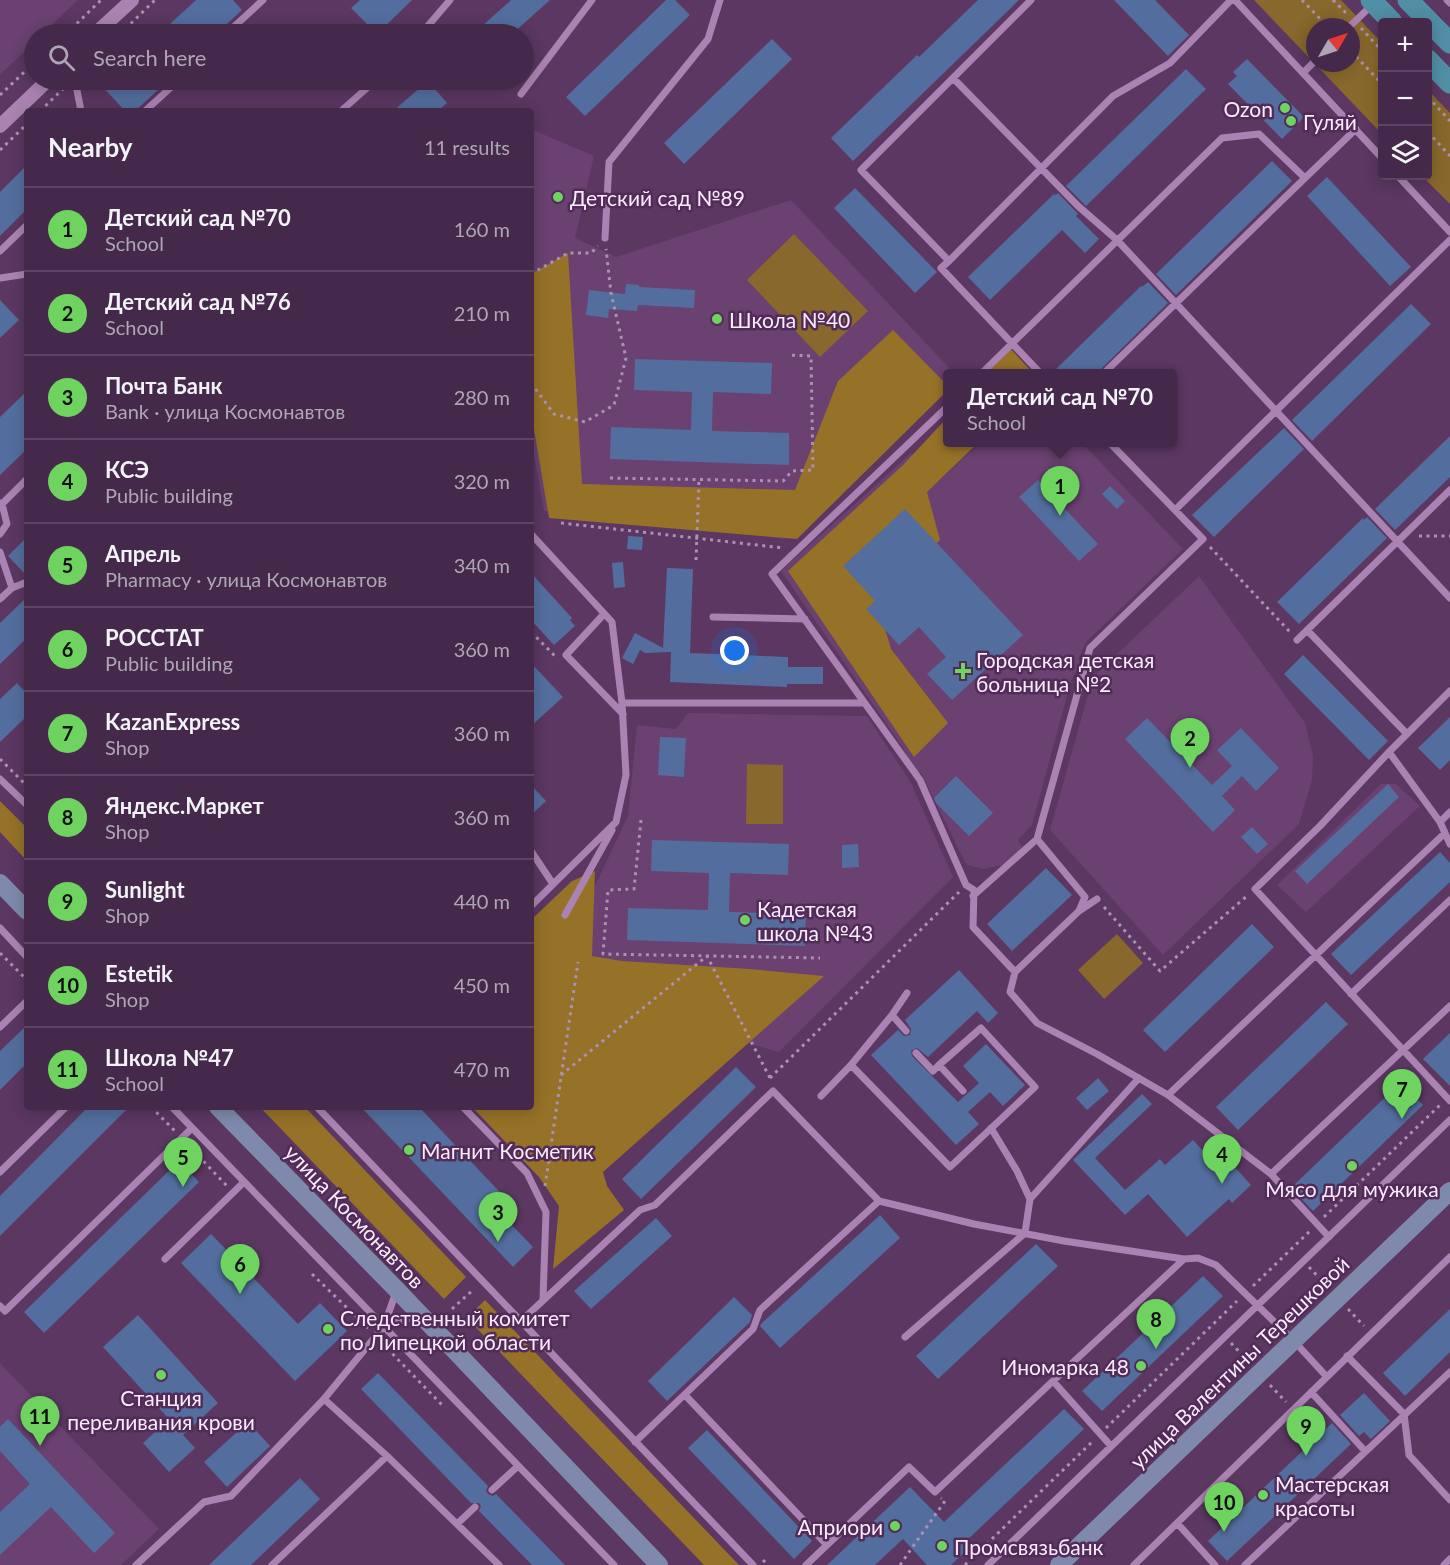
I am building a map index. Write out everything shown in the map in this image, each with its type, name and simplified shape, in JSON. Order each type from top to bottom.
[{"type":"main road","points":[[1408,0],[1450,43]]},
{"type":"main road","points":[[1372,2],[1388,18]]},
{"type":"main road","points":[[1432,64],[1450,83]]},
{"type":"main road","points":[[0,883],[24,908]]},
{"type":"main road","name":"улица Космонавтов","points":[[221,1110],[397,1290],[659,1565]]},
{"type":"main road","name":"улица Валентины Терешковой","points":[[1059,1565],[1450,1191]]},
{"type":"street","points":[[106,24],[132,0]]},
{"type":"street","points":[[0,126],[38,90]]},
{"type":"lane","points":[[237,24],[263,0]]},
{"type":"lane","points":[[430,24],[450,0]]},
{"type":"lane","points":[[534,77],[591,0]]},
{"type":"lane","points":[[605,238],[609,162],[708,39],[720,0]]},
{"type":"lane","points":[[949,261],[861,170],[1031,0]]},
{"type":"lane","points":[[1036,369],[941,268],[1113,96],[1170,63],[1233,0],[1304,72],[1378,153]]},
{"type":"lane","points":[[1447,0],[1450,3]]},
{"type":"lane","points":[[1357,18],[1372,2]]},
{"type":"lane","points":[[953,78],[1078,206],[1117,240],[1276,411],[1400,539],[1450,597]]},
{"type":"lane","points":[[76,90],[80,108]]},
{"type":"lane","points":[[148,108],[168,90]]},
{"type":"lane","points":[[344,108],[365,90]]},
{"type":"lane","points":[[521,94],[524,90]]},
{"type":"lane","points":[[1108,369],[1356,129]]},
{"type":"lane","points":[[986,369],[1222,138],[1260,134],[1305,178]]},
{"type":"lane","points":[[1402,180],[1450,232]]},
{"type":"lane","points":[[0,250],[24,228]]},
{"type":"lane","points":[[1175,510],[1450,240]]},
{"type":"lane","points":[[0,278],[24,274]]},
{"type":"lane","points":[[943,411],[772,574],[920,780],[966,885],[974,890],[973,927],[1015,972]]},
{"type":"lane","points":[[974,896],[1037,839],[1090,648],[1203,539],[1114,447]]},
{"type":"lane","points":[[0,534],[7,524],[1,504],[24,482]]},
{"type":"lane","points":[[1298,639],[1450,490]]},
{"type":"lane","points":[[534,537],[612,622],[623,714],[626,775],[616,822],[565,915]]},
{"type":"lane","points":[[0,552],[12,588]]},
{"type":"lane","points":[[0,599],[12,588],[24,583]]},
{"type":"lane","points":[[604,614],[566,655],[623,714]]},
{"type":"lane","points":[[713,617],[805,619]]},
{"type":"lane","points":[[1307,630],[1407,734]]},
{"type":"lane","points":[[1449,1099],[1255,889],[1320,826],[1450,691]]},
{"type":"lane","points":[[622,703],[864,703]]},
{"type":"lane","points":[[1389,752],[1440,822],[1450,844]]},
{"type":"lane","points":[[0,779],[24,801]]},
{"type":"lane","points":[[1440,822],[1450,812]]},
{"type":"lane","points":[[534,903],[616,822]]},
{"type":"lane","points":[[1168,1095],[1445,833]]},
{"type":"lane","points":[[1037,839],[1085,897],[1079,910]]},
{"type":"lane","points":[[534,856],[553,884]]},
{"type":"lane","points":[[1097,899],[1079,910],[1015,972],[1010,992],[1037,1023],[1168,1095],[1271,1174],[1329,1237]]},
{"type":"lane","points":[[1352,994],[1450,900]]},
{"type":"lane","points":[[0,928],[24,954]]},
{"type":"lane","points":[[821,1095],[851,1065],[907,993]]},
{"type":"lane","points":[[0,1028],[24,1004]]},
{"type":"lane","points":[[1271,1174],[1450,1006]]},
{"type":"lane","points":[[892,1015],[906,1031]]},
{"type":"lane","points":[[851,1065],[950,1167],[1035,1087],[981,1028],[933,1071],[916,1053]]},
{"type":"lane","points":[[939,1065],[963,1091]]},
{"type":"lane","points":[[905,1337],[1024,1233],[1030,1199],[1139,1078]]},
{"type":"lane","points":[[520,1322],[640,1210],[655,1205],[773,1090],[879,1201],[974,1224],[1184,1258],[1198,1258],[1216,1265],[1294,1341],[1326,1376]]},
{"type":"lane","points":[[0,1172],[63,1110]]},
{"type":"lane","points":[[175,1110],[614,1565]]},
{"type":"lane","points":[[320,1110],[753,1565]]},
{"type":"lane","points":[[466,1110],[527,1173],[546,1212],[543,1299]]},
{"type":"lane","points":[[988,1565],[1450,1120]]},
{"type":"lane","points":[[0,1305],[5,1311],[192,1128]]},
{"type":"lane","points":[[991,1128],[1017,1171],[1030,1199]]},
{"type":"lane","points":[[165,1258],[244,1182]]},
{"type":"lane","points":[[635,1442],[753,1329],[760,1310],[879,1201]]},
{"type":"lane","points":[[1134,1565],[1450,1257]]},
{"type":"lane","points":[[806,1565],[909,1467],[935,1492],[1184,1258]]},
{"type":"lane","points":[[136,1565],[204,1502],[231,1497],[324,1399],[376,1336],[384,1326],[397,1290]]},
{"type":"lane","points":[[384,1326],[420,1315]]},
{"type":"lane","points":[[1347,1356],[1404,1414],[1409,1455],[1450,1500]]},
{"type":"lane","points":[[1245,1565],[1450,1371]]},
{"type":"lane","points":[[1053,1381],[1111,1446]]},
{"type":"lane","points":[[1311,1392],[1365,1451]]},
{"type":"lane","points":[[685,1395],[827,1545]]},
{"type":"lane","points":[[324,1399],[387,1456],[499,1565]]},
{"type":"lane","points":[[272,1565],[387,1456]]},
{"type":"lane","points":[[492,1490],[519,1466]]},
{"type":"lane","points":[[457,1524],[475,1507]]},
{"type":"lane","points":[[1177,1523],[1215,1565]]},
{"type":"lane","points":[[1444,1565],[1450,1559]]},
{"type":"path","points":[[76,24],[101,0]]},
{"type":"path","points":[[130,24],[155,0]]},
{"type":"path","points":[[1302,0],[1319,18]]},
{"type":"path","points":[[1333,0],[1347,18]]},
{"type":"path","points":[[1360,31],[1378,47]]},
{"type":"path","points":[[1360,60],[1378,79]]},
{"type":"path","points":[[0,94],[24,72]]},
{"type":"path","points":[[43,108],[63,90]]},
{"type":"path","points":[[1432,101],[1450,120]]},
{"type":"path","points":[[0,150],[24,127]]},
{"type":"path","points":[[1432,136],[1450,156]]},
{"type":"path","points":[[534,272],[568,253],[591,253],[605,238]]},
{"type":"path","points":[[534,387],[554,414],[585,422],[614,405],[626,358],[611,292],[605,238]]},
{"type":"path","points":[[610,478],[783,482],[792,471],[813,470],[811,356],[789,355]]},
{"type":"path","points":[[696,560],[699,479]]},
{"type":"path","points":[[561,523],[797,549]]},
{"type":"path","points":[[1400,539],[1450,536]]},
{"type":"path","points":[[1203,539],[1298,639]]},
{"type":"path","points":[[534,635],[555,656],[566,655]]},
{"type":"path","points":[[0,759],[24,783]]},
{"type":"path","points":[[641,820],[634,890],[608,890],[603,954],[820,958]]},
{"type":"path","points":[[770,1078],[966,885]]},
{"type":"path","points":[[1097,899],[1160,971],[1255,889]]},
{"type":"path","points":[[0,953],[24,977]]},
{"type":"path","points":[[561,1075],[707,956]]},
{"type":"path","points":[[707,956],[770,1078],[773,1090]]},
{"type":"path","points":[[543,1205],[578,962]]},
{"type":"path","points":[[965,1565],[1449,1099]]},
{"type":"path","points":[[154,1110],[233,1193]]},
{"type":"path","points":[[312,1274],[447,1409]]},
{"type":"path","points":[[452,1309],[474,1289]]},
{"type":"path","points":[[901,1565],[945,1501],[935,1492]]},
{"type":"shaded area","points":[[0,0],[78,0],[53,24],[24,24],[24,52],[0,75]]},
{"type":"shaded area","points":[[1254,0],[1341,0],[1358,18],[1306,18],[1306,54]]},
{"type":"shaded area","points":[[1360,20],[1378,39],[1378,130],[1323,72],[1360,72]]},
{"type":"shaded area","points":[[1432,94],[1450,113],[1450,204],[1426,180],[1432,180]]},
{"type":"shaded area","name":"Школа №40","points":[[534,130],[594,156],[575,238],[616,257],[791,200],[950,369],[943,369],[943,390],[785,539],[544,511],[534,454]]},
{"type":"shaded area","points":[[794,234],[868,311],[820,357],[747,280]]},
{"type":"shaded area","points":[[568,253],[582,484],[795,490],[838,381],[893,330],[943,381],[943,395],[797,539],[549,518],[534,429],[534,272]]},
{"type":"shaded area","points":[[1011,349],[1029,369],[991,369]]},
{"type":"shaded area","points":[[943,422],[943,447],[974,447],[927,492],[940,540],[876,598],[891,649],[948,723],[914,757],[788,571],[903,465]]},
{"type":"shaded area","name":"Городская детская больница №2","points":[[976,447],[1086,447],[1183,549],[1087,641],[1078,659],[1081,661],[1071,681],[1032,825],[1018,840],[1023,848],[1011,863],[983,869],[967,865],[921,773],[914,772],[903,748],[781,571],[911,453],[938,482]]},
{"type":"shaded area","points":[[1199,576],[1305,723],[1313,756],[1312,780],[1299,824],[1163,955],[1050,830],[1093,677]]},
{"type":"shaded area","name":"Кадетская школа №43","points":[[688,713],[867,716],[910,781],[953,877],[779,1052],[691,1027],[559,962],[628,816],[637,725],[676,729]]},
{"type":"shaded area","points":[[747,764],[783,765],[783,824],[746,824]]},
{"type":"shaded area","points":[[1381,784],[1396,784],[1420,806],[1306,912],[1277,885]]},
{"type":"shaded area","points":[[0,801],[24,825],[24,858],[0,832]]},
{"type":"shaded area","points":[[595,871],[592,956],[622,961],[824,976],[603,1172],[607,1186],[624,1210],[553,1269],[559,1206],[539,1177],[475,1110],[534,1110],[534,917],[572,881]]},
{"type":"shaded area","points":[[1117,934],[1143,963],[1104,999],[1078,970]]},
{"type":"shaded area","points":[[263,1110],[308,1110],[466,1277],[444,1299]]},
{"type":"shaded area","points":[[485,1300],[739,1565],[704,1565],[467,1318]]},
{"type":"shaded area","points":[[0,1363],[159,1529],[121,1565],[0,1565]]},
{"type":"building","points":[[196,0],[233,0],[242,10],[227,24],[170,24]]},
{"type":"building","points":[[360,0],[412,0],[387,24],[367,24],[351,8]]},
{"type":"building","points":[[511,0],[550,0],[523,24],[484,24]]},
{"type":"building","points":[[666,0],[675,0],[690,15],[585,116],[566,97]]},
{"type":"building","points":[[978,0],[1019,0],[853,161],[831,138]]},
{"type":"building","points":[[1114,0],[1155,0],[1189,35],[1168,56]]},
{"type":"building","points":[[772,39],[792,59],[684,164],[664,143]]},
{"type":"building","points":[[1247,59],[1304,117],[1282,139],[1228,84],[1237,76],[1233,72]]},
{"type":"building","points":[[1186,69],[1206,89],[1086,206],[1066,186]]},
{"type":"building","points":[[106,90],[158,90],[138,108],[122,108]]},
{"type":"building","points":[[418,90],[436,90],[447,103],[441,108],[396,108]]},
{"type":"building","points":[[1272,161],[1292,181],[1176,295],[1156,274]]},
{"type":"building","points":[[24,168],[24,212],[0,236],[0,192]]},
{"type":"building","points":[[1327,177],[1411,267],[1390,286],[1307,196]]},
{"type":"building","points":[[855,188],[937,272],[915,293],[834,208]]},
{"type":"building","points":[[1058,193],[1078,214],[1076,216],[1099,239],[1085,253],[1062,230],[990,300],[968,277],[1054,194]]},
{"type":"building","points":[[1148,282],[1168,303],[1101,369],[1056,369],[1141,286]]},
{"type":"building","points":[[626,284],[639,285],[639,287],[695,290],[694,308],[638,305],[637,311],[609,309],[608,318],[586,315],[589,290],[625,294]]},
{"type":"building","points":[[0,300],[19,320],[0,338]]},
{"type":"building","points":[[1411,304],[1431,324],[1312,441],[1292,420]]},
{"type":"building","points":[[635,359],[772,363],[771,394],[713,392],[712,431],[789,433],[789,465],[610,459],[611,427],[691,430],[692,392],[634,390]]},
{"type":"building","points":[[24,394],[24,452],[0,475],[0,417]]},
{"type":"building","points":[[1284,428],[1304,449],[1214,537],[1192,515]]},
{"type":"building","points":[[1450,436],[1450,477],[1395,530],[1375,509]]},
{"type":"building","points":[[1038,480],[1098,544],[1079,561],[1019,497]]},
{"type":"building","points":[[1110,486],[1125,501],[1117,509],[1102,494]]},
{"type":"building","points":[[905,509],[1023,635],[952,700],[927,674],[946,657],[919,627],[899,645],[866,609],[875,601],[843,566]]},
{"type":"building","points":[[1367,517],[1387,538],[1299,624],[1277,602],[1363,518],[1364,520]]},
{"type":"building","points":[[628,536],[643,537],[642,550],[627,549]]},
{"type":"building","points":[[24,540],[24,573],[8,556]]},
{"type":"building","points":[[623,562],[625,587],[614,588],[612,563]]},
{"type":"building","points":[[667,568],[693,569],[690,653],[788,657],[788,667],[823,667],[823,684],[787,684],[787,687],[670,682],[671,652],[645,653],[640,650],[633,664],[622,658],[635,633],[663,648]]},
{"type":"building","points":[[534,576],[572,618],[570,620],[575,626],[554,645],[534,623]]},
{"type":"building","points":[[24,600],[24,641],[0,664],[0,623]]},
{"type":"building","points":[[1303,655],[1388,741],[1369,760],[1284,674]]},
{"type":"building","points":[[534,666],[563,697],[534,723]]},
{"type":"building","points":[[17,683],[24,691],[24,719],[0,742],[0,699]]},
{"type":"building","points":[[1450,717],[1450,760],[1440,770],[1418,748]]},
{"type":"building","points":[[1147,718],[1212,785],[1232,766],[1217,750],[1241,728],[1279,768],[1256,791],[1242,776],[1222,796],[1235,810],[1213,832],[1125,739]]},
{"type":"building","points":[[660,737],[686,738],[684,777],[658,775]]},
{"type":"building","points":[[956,776],[993,813],[969,836],[936,803],[934,798]]},
{"type":"building","points":[[1388,784],[1399,797],[1307,884],[1295,871]]},
{"type":"building","points":[[534,788],[546,801],[534,812]]},
{"type":"building","points":[[1252,827],[1268,844],[1257,854],[1241,837]]},
{"type":"building","points":[[652,840],[789,844],[788,875],[730,873],[729,912],[806,914],[805,946],[627,940],[628,908],[708,910],[709,873],[651,871]]},
{"type":"building","points":[[858,844],[859,867],[842,868],[842,845]]},
{"type":"building","points":[[1440,852],[1450,863],[1450,882],[1351,975],[1331,954]]},
{"type":"building","points":[[1046,868],[1072,895],[1012,951],[987,924]]},
{"type":"building","points":[[1252,924],[1274,947],[1165,1052],[1143,1030]]},
{"type":"building","points":[[959,970],[998,1013],[988,1023],[977,1011],[928,1057],[917,1048],[911,1051],[912,1056],[958,1102],[979,1083],[963,1066],[986,1044],[1025,1085],[1003,1106],[990,1092],[968,1112],[979,1124],[956,1145],[871,1055],[898,1030],[904,1036],[910,1035],[911,1029],[905,1020]]},
{"type":"building","points":[[1326,1002],[1348,1024],[1238,1130],[1216,1107]]},
{"type":"building","points":[[24,1028],[24,1066],[0,1090],[0,1051]]},
{"type":"building","points":[[1450,1033],[1450,1086],[1423,1059]]},
{"type":"building","points":[[736,1067],[756,1087],[641,1199],[622,1179]]},
{"type":"building","points":[[1098,1078],[1109,1091],[1087,1110],[1076,1098]]},
{"type":"building","points":[[1401,1082],[1423,1105],[1313,1211],[1291,1188]]},
{"type":"building","points":[[1142,1094],[1152,1104],[1095,1158],[1125,1190],[1160,1159],[1165,1165],[1193,1140],[1223,1173],[1232,1164],[1251,1185],[1232,1203],[1229,1199],[1187,1237],[1148,1194],[1125,1215],[1073,1160]]},
{"type":"building","points":[[85,1110],[126,1110],[0,1236],[0,1196]]},
{"type":"building","points":[[364,1110],[422,1110],[517,1210],[507,1220],[533,1247],[513,1267]]},
{"type":"building","points":[[179,1161],[199,1182],[44,1333],[24,1312]]},
{"type":"building","points":[[880,1215],[900,1238],[780,1348],[760,1326],[761,1324]]},
{"type":"building","points":[[656,1218],[672,1236],[591,1309],[574,1291]]},
{"type":"building","points":[[211,1234],[298,1324],[320,1303],[347,1331],[295,1381],[181,1263]]},
{"type":"building","points":[[1036,1244],[1058,1266],[938,1379],[916,1356]]},
{"type":"building","points":[[1203,1276],[1223,1296],[1102,1411],[1082,1391]]},
{"type":"building","points":[[734,1297],[752,1315],[750,1322],[667,1401],[648,1381]]},
{"type":"building","points":[[1450,1309],[1450,1352],[1405,1396],[1383,1373]]},
{"type":"building","name":"Станция переливания крови","points":[[138,1315],[218,1403],[183,1435],[195,1448],[169,1472],[143,1443],[169,1419],[103,1347]]},
{"type":"building","points":[[378,1373],[488,1486],[486,1491],[488,1494],[493,1496],[496,1494],[565,1565],[532,1565],[479,1511],[481,1506],[479,1503],[471,1503],[361,1389]]},
{"type":"building","points":[[1364,1393],[1390,1421],[1371,1439],[1364,1432],[1359,1436],[1340,1415]]},
{"type":"building","points":[[1064,1409],[1084,1429],[963,1544],[968,1549],[951,1565],[927,1565],[903,1539],[875,1565],[827,1565],[910,1487],[944,1522]]},
{"type":"building","points":[[8,1419],[115,1533],[94,1553],[51,1507],[0,1555],[0,1512],[30,1484],[0,1451],[0,1427]]},
{"type":"building","points":[[248,1422],[270,1446],[227,1487],[204,1462]]},
{"type":"building","points":[[1332,1423],[1351,1444],[1227,1561],[1208,1541]]},
{"type":"building","points":[[707,1430],[812,1541],[794,1559],[688,1448]]},
{"type":"building","points":[[300,1478],[320,1499],[251,1565],[209,1565]]},
{"type":"place","name":"Ozon","points":[[1285,108]]},
{"type":"place","name":"Гуляй","points":[[1291,121]]},
{"type":"place","name":"Детский сад №89","points":[[558,197]]},
{"type":"place","name":"Школа №40","points":[[717,319]]},
{"type":"place","name":"Детский сад №70","points":[[1060,516]]},
{"type":"place","name":"Городская детская больница №2","points":[[963,671]]},
{"type":"place","name":"Детский сад №76","points":[[1190,768]]},
{"type":"place","name":"Кадетская школа №43","points":[[745,920]]},
{"type":"place","name":"KazanExpress","points":[[1402,1119]]},
{"type":"place","name":"Магнит Косметик","points":[[409,1150]]},
{"type":"place","name":"Мясо для мужика","points":[[1352,1166]]},
{"type":"place","name":"КСЭ","points":[[1222,1184]]},
{"type":"place","name":"Апрель","points":[[183,1187]]},
{"type":"place","name":"Почта Банк","points":[[498,1242]]},
{"type":"place","name":"РОССТАТ","points":[[240,1294]]},
{"type":"place","name":"Следственный комитет по Липецкой области","points":[[328,1329]]},
{"type":"place","name":"Яндекс.Маркет","points":[[1156,1349]]},
{"type":"place","name":"Иномарка 48","points":[[1141,1366]]},
{"type":"place","name":"Станция переливания крови","points":[[161,1375]]},
{"type":"place","name":"Школа №47","points":[[40,1446]]},
{"type":"place","name":"Sunlight","points":[[1306,1456]]},
{"type":"place","name":"Мастерская красоты","points":[[1263,1495]]},
{"type":"place","name":"Априори","points":[[895,1526]]},
{"type":"place","name":"Estetik","points":[[1224,1532]]},
{"type":"place","name":"Промсвязьбанк","points":[[942,1546]]}]
